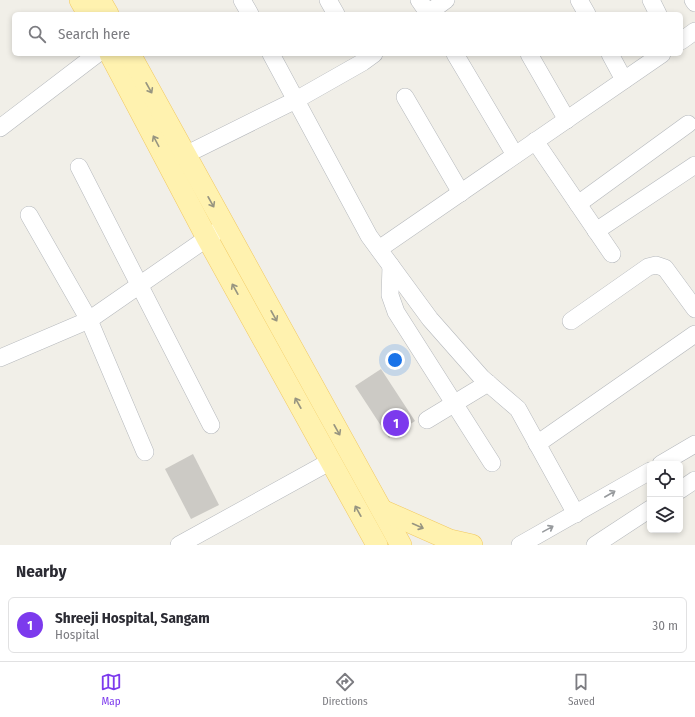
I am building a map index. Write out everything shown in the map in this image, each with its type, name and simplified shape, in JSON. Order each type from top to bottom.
[{"type":"main road","points":[[80,0],[87,12]]},
{"type":"main road","points":[[100,0],[107,12]]},
{"type":"main road","points":[[111,56],[176,159],[224,226],[401,545]]},
{"type":"main road","points":[[131,56],[176,159],[207,238],[377,545]]},
{"type":"main road","points":[[382,510],[450,540],[472,545]]},
{"type":"street","points":[[242,0],[249,12]]},
{"type":"street","points":[[328,0],[335,12]]},
{"type":"street","points":[[425,9],[446,0]]},
{"type":"street","points":[[579,0],[586,12]]},
{"type":"street","points":[[650,0],[657,12]]},
{"type":"street","points":[[683,40],[695,31]]},
{"type":"street","points":[[0,128],[94,56]]},
{"type":"street","points":[[273,56],[369,236],[430,319],[488,383],[518,409],[576,514]]},
{"type":"street","points":[[456,56],[515,155]]},
{"type":"street","points":[[530,56],[567,120]]},
{"type":"street","points":[[611,56],[624,80]]},
{"type":"street","points":[[379,249],[659,56]]},
{"type":"street","points":[[176,159],[296,100],[365,57]]},
{"type":"street","points":[[405,97],[461,193]]},
{"type":"street","points":[[578,204],[688,124]]},
{"type":"street","points":[[535,142],[612,254]]},
{"type":"street","points":[[596,231],[695,165]]},
{"type":"street","points":[[79,167],[211,425]]},
{"type":"street","points":[[29,215],[89,320],[145,452]]},
{"type":"street","points":[[0,358],[89,320],[224,226]]},
{"type":"street","points":[[571,321],[648,267],[656,265],[665,268],[695,309]]},
{"type":"street","points":[[391,266],[390,295],[394,308],[492,463]]},
{"type":"street","points":[[537,444],[695,334]]},
{"type":"street","points":[[426,420],[488,383]]},
{"type":"street","points":[[666,461],[695,444]]},
{"type":"street","points":[[179,545],[331,462]]},
{"type":"street","points":[[520,545],[647,473]]},
{"type":"street","points":[[683,488],[695,480]]},
{"type":"street","points":[[595,545],[647,511]]},
{"type":"building","points":[[381,369],[415,421],[389,438],[355,386]]},
{"type":"building","points":[[193,454],[219,505],[191,519],[165,469]]},
{"type":"place","name":"Shreeji Hospital, Sangam","points":[[396,423]]}]
